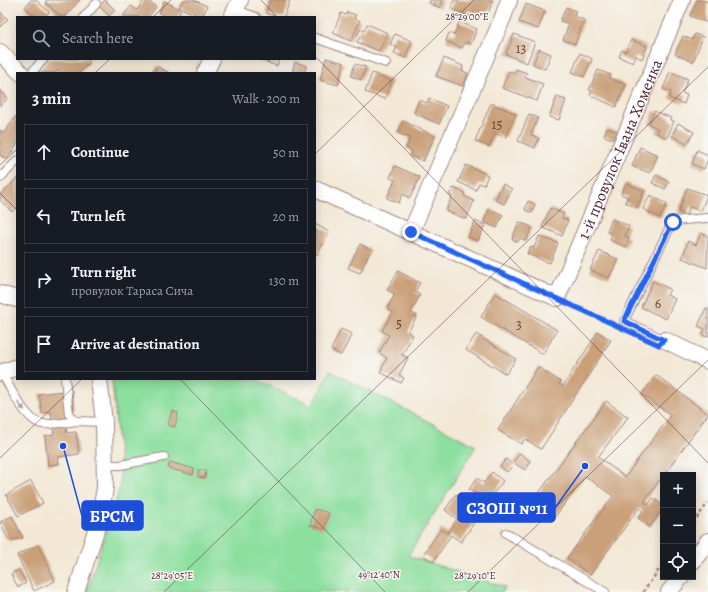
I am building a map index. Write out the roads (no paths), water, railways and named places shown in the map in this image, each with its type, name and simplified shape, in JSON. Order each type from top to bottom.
[{"type":"street","points":[[316,189],[411,232],[509,0]]},
{"type":"street","name":"1-й провулок Івана Хоменка","points":[[411,232],[557,298],[682,0]]},
{"type":"street","points":[[0,52],[20,72]]},
{"type":"street","points":[[206,72],[212,60]]},
{"type":"street","points":[[0,294],[16,299]]},
{"type":"street","points":[[664,340],[708,361]]},
{"type":"street","points":[[1,373],[16,367]]},
{"type":"street","points":[[76,592],[99,521],[106,488],[104,422],[99,380]]},
{"type":"street","points":[[696,557],[708,541]]},
{"type":"street","points":[[669,592],[679,580]]},
{"type":"lane","points":[[85,16],[96,4]]},
{"type":"lane","points":[[236,9],[254,16]]},
{"type":"lane","points":[[316,38],[386,63]]},
{"type":"lane","points":[[32,72],[43,60]]},
{"type":"lane","points":[[0,178],[16,162]]},
{"type":"lane","points":[[664,340],[624,321],[673,222],[708,218]]},
{"type":"lane","points":[[1,373],[12,394],[31,417],[42,424],[77,421],[104,422]]},
{"type":"lane","points":[[65,380],[69,413],[77,421]]},
{"type":"lane","points":[[105,465],[120,464],[164,456]]},
{"type":"lane","points":[[506,533],[606,592]]},
{"type":"place","name":"БРСМ","points":[[63,446]]},
{"type":"place","name":"СЗОШ №11","points":[[585,466]]}]
